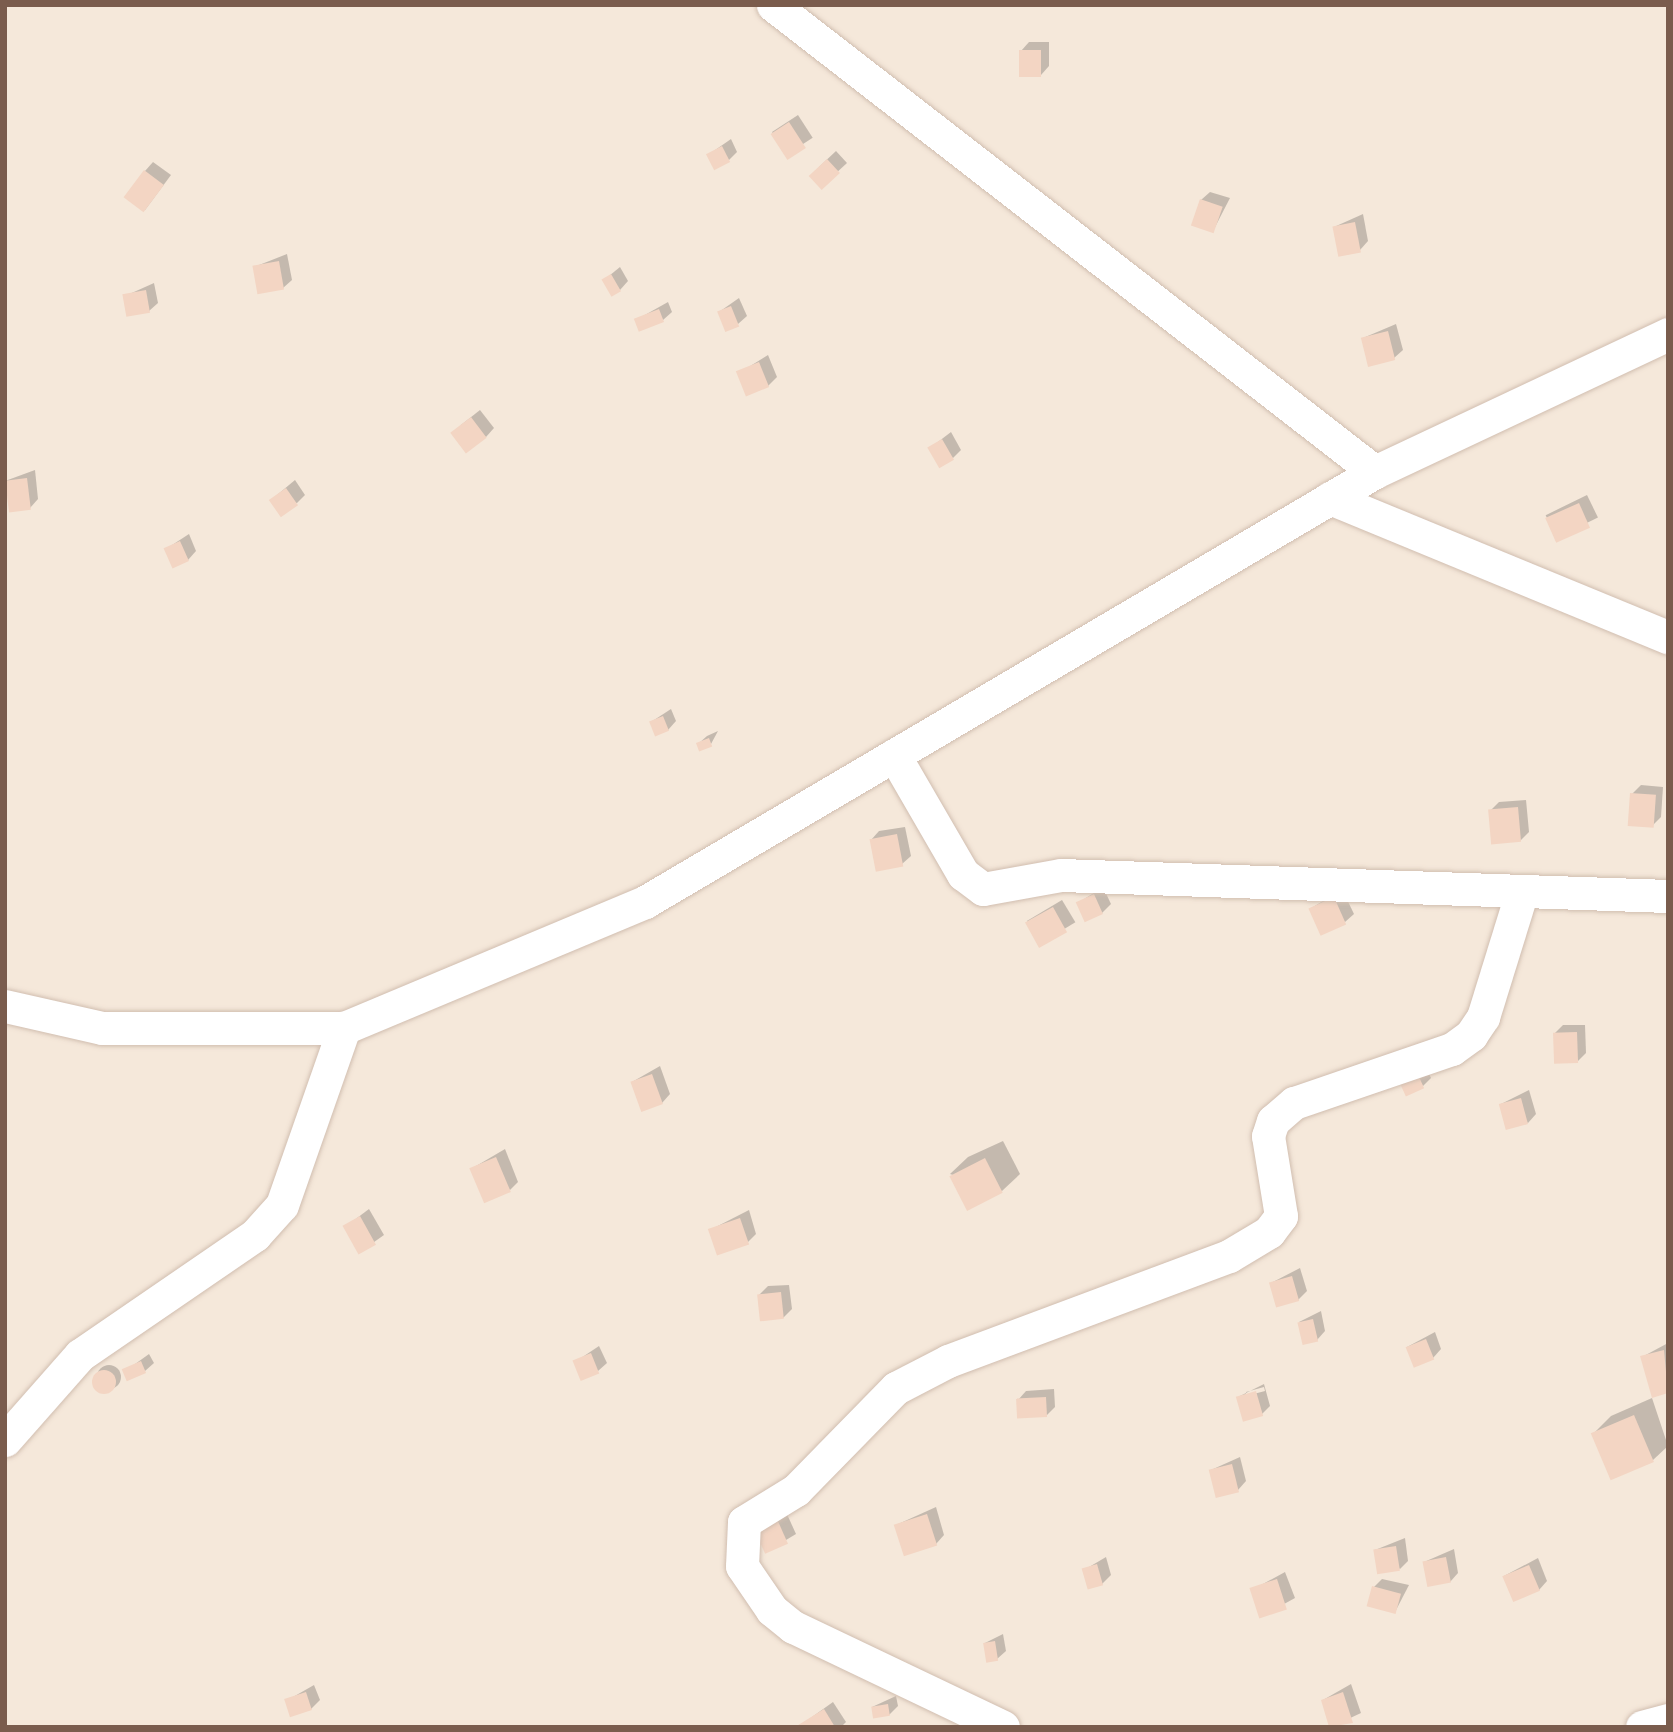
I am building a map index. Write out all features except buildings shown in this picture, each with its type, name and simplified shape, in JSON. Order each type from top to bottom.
[{"type":"street","points":[[773,5],[1375,472]]},
{"type":"street","points":[[5,1006],[102,1028],[344,1028],[645,902],[1375,472],[1668,334]]},
{"type":"street","points":[[1330,498],[1668,637]]},
{"type":"street","points":[[894,755],[963,874],[983,889],[1061,875],[1521,894],[1668,896]]},
{"type":"street","points":[[1003,1727],[793,1627],[772,1610],[742,1566],[738,1533],[744,1522],[796,1490],[896,1388],[948,1361],[1229,1256],[1269,1231],[1282,1216],[1268,1136],[1273,1121],[1294,1103],[1452,1049],[1471,1035],[1483,1017],[1521,894]]},
{"type":"street","points":[[5,1440],[80,1355],[255,1235],[282,1205],[344,1028]]},
{"type":"street","points":[[1643,1727],[1668,1720]]},
{"type":"shaded area","points":[[5,5],[1668,5],[1668,1727],[5,1727]]}]
